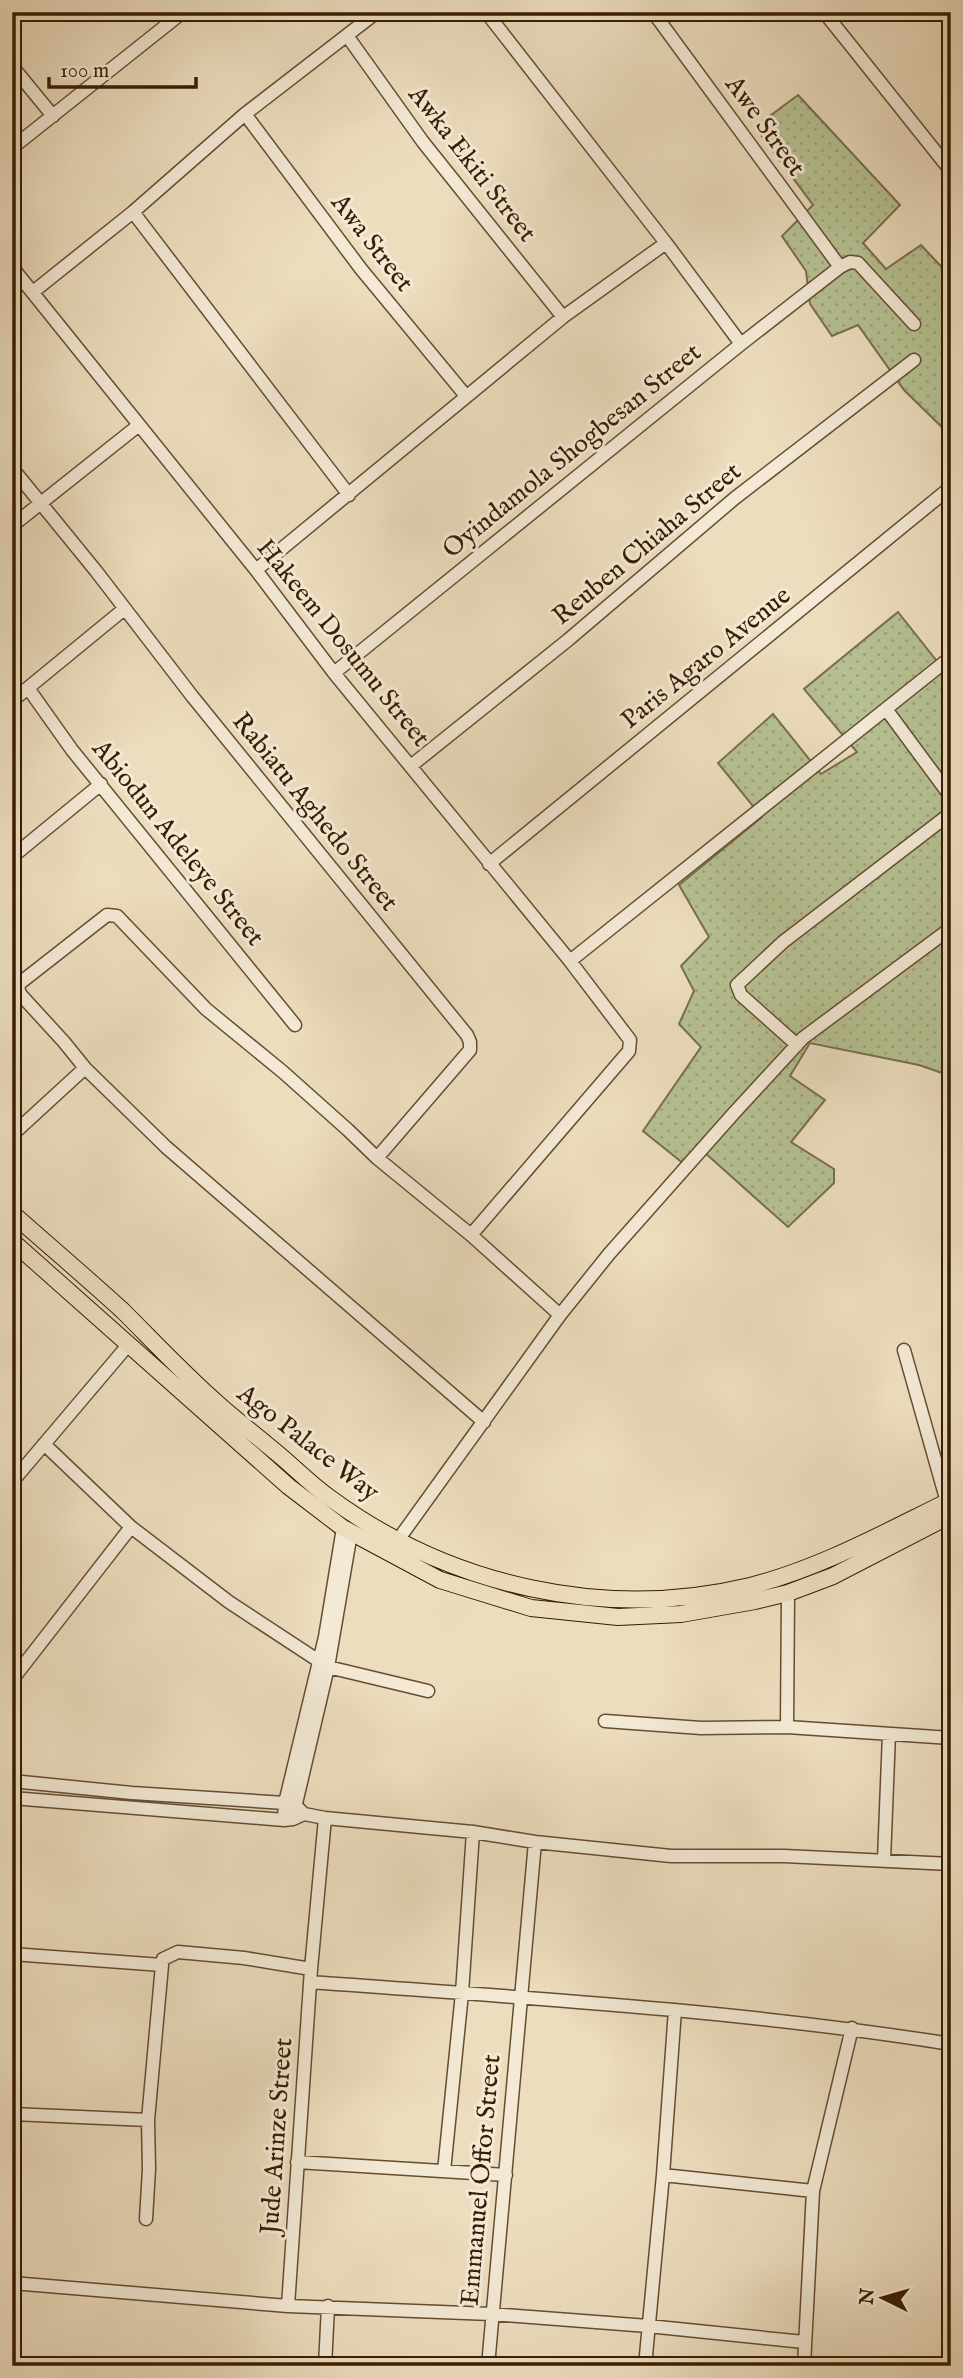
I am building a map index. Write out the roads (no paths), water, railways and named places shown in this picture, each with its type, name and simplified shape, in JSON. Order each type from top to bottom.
[{"type":"main road","name":"Ago Palace Way","points":[[12,1213],[121,1309],[217,1403],[330,1499],[398,1540],[444,1563],[506,1584],[553,1594],[624,1599],[691,1596],[750,1586],[827,1561],[949,1506]]},
{"type":"main road","name":"Ago Palace Way","points":[[12,1241],[288,1486],[347,1530],[440,1580],[531,1608],[618,1617],[681,1614],[788,1593],[833,1576],[949,1506]]},
{"type":"street","points":[[12,148],[183,12]]},
{"type":"street","points":[[33,292],[133,212],[245,114],[377,12]]},
{"type":"street","points":[[486,12],[741,344]]},
{"type":"street","points":[[824,12],[951,171]]},
{"type":"street","name":"Awe Street","points":[[657,14],[840,267]]},
{"type":"street","name":"Awka Ekiti Street","points":[[348,37],[423,142],[563,317]]},
{"type":"street","points":[[12,66],[53,116]]},
{"type":"street","name":"Awa Street","points":[[245,114],[361,269],[466,396]]},
{"type":"street","points":[[133,212],[349,495]]},
{"type":"street","points":[[256,570],[563,317],[666,243]]},
{"type":"street","points":[[840,267],[850,262],[858,263],[914,324]]},
{"type":"street","name":"Hakeem Dosumu Street","points":[[12,267],[256,570],[334,673],[570,961],[629,1040],[629,1051],[471,1235]]},
{"type":"street","name":"Oyindamola Shogbesan Street","points":[[334,673],[840,267]]},
{"type":"street","name":"Reuben Chiaha Street","points":[[412,765],[568,640],[735,498],[914,360]]},
{"type":"street","points":[[12,526],[139,425]]},
{"type":"street","name":"Rabiatu Aghedo Street","points":[[12,468],[123,610],[467,1035],[470,1050],[377,1158]]},
{"type":"street","name":"Paris Agaro Avenue","points":[[489,864],[951,487]]},
{"type":"street","points":[[12,701],[123,610]]},
{"type":"street","points":[[570,961],[951,657]]},
{"type":"street","name":"Abiodun Adeleye Street","points":[[28,688],[72,750],[295,1025]]},
{"type":"street","points":[[886,709],[951,797]]},
{"type":"street","points":[[12,857],[101,784]]},
{"type":"street","points":[[797,1045],[741,995],[737,985],[783,943],[951,813]]},
{"type":"street","points":[[484,1422],[166,1147],[85,1068],[21,995],[18,989],[20,982],[107,915],[117,916],[206,1009],[283,1072],[377,1158],[471,1235],[559,1315]]},
{"type":"street","points":[[398,1540],[559,1315],[609,1254],[797,1045],[951,928]]},
{"type":"street","points":[[12,1135],[85,1068]]},
{"type":"street","points":[[12,1482],[129,1343]]},
{"type":"street","points":[[904,1350],[949,1506]]},
{"type":"street","points":[[44,1444],[131,1527],[229,1602],[323,1664],[428,1691]]},
{"type":"street","points":[[12,1680],[131,1527]]},
{"type":"street","points":[[292,1812],[347,1530]]},
{"type":"street","points":[[788,1593],[788,1727]]},
{"type":"street","points":[[605,1721],[701,1728],[788,1727],[951,1738]]},
{"type":"street","points":[[884,1860],[889,1734]]},
{"type":"street","points":[[12,1781],[671,1856],[784,1856],[951,1864]]},
{"type":"street","points":[[12,1797],[292,1812]]},
{"type":"street","name":"Jude Arinze Street","points":[[288,2306],[325,1818]]},
{"type":"street","points":[[444,2171],[463,1993],[473,1832]]},
{"type":"street","name":"Emmanuel Offor Street","points":[[488,2366],[535,1842]]},
{"type":"street","points":[[146,2219],[148,2120],[162,1965],[163,1959],[178,1952],[244,1958],[311,1975],[463,1993],[852,2028],[951,2044]]},
{"type":"street","points":[[12,1954],[162,1965]]},
{"type":"street","points":[[645,2366],[675,2010]]},
{"type":"street","points":[[804,2366],[813,2191],[852,2028]]},
{"type":"street","points":[[12,2114],[148,2120]]},
{"type":"street","points":[[297,2162],[506,2175]]},
{"type":"street","points":[[663,2175],[813,2191]]},
{"type":"street","points":[[12,2283],[288,2306],[491,2314],[804,2342]]},
{"type":"street","points":[[325,2366],[328,2306]]}]
